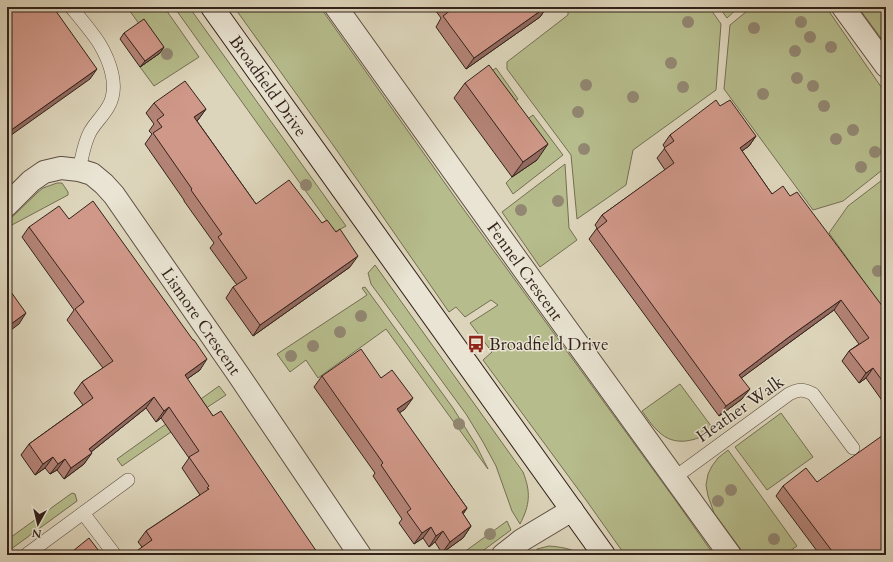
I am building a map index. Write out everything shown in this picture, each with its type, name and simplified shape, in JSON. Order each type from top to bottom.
[{"type":"street","name":"Broadfield Drive","points":[[212,7],[604,555]]},
{"type":"street","name":"Fennel Crescent","points":[[336,7],[730,555]]},
{"type":"street","points":[[843,7],[886,66]]},
{"type":"street","name":"Lismore Crescent","points":[[7,205],[31,181],[44,172],[61,168],[79,170],[92,174],[104,184],[114,195],[360,555]]},
{"type":"street","points":[[503,555],[522,540],[572,510]]},
{"type":"lane","points":[[71,7],[99,43],[113,76],[114,91],[109,106],[90,132],[79,170]]},
{"type":"lane","name":"Heather Walk","points":[[674,478],[789,394],[798,390],[806,390],[813,394],[853,448]]},
{"type":"lane","points":[[26,555],[128,480]]},
{"type":"lane","points":[[83,513],[115,555]]},
{"type":"green space","points":[[127,7],[164,7],[199,57],[154,86],[140,67],[160,53]]},
{"type":"green space","points":[[174,7],[189,7],[346,226],[335,232]]},
{"type":"green space","points":[[234,7],[320,7],[459,203],[714,555],[625,555],[483,360],[492,352],[470,323],[498,305],[491,300],[465,317],[456,307],[449,312],[338,152]]},
{"type":"green space","points":[[568,7],[709,7],[721,24],[716,90],[633,150],[626,185],[577,219],[571,155],[507,69],[507,62],[568,15]]},
{"type":"green space","points":[[719,7],[739,7],[727,18]]},
{"type":"green space","points":[[752,7],[826,7],[886,94],[886,167],[843,201],[813,210],[724,89],[730,25]]},
{"type":"green space","points":[[858,7],[886,7],[886,45]]},
{"type":"green space","points":[[496,68],[518,99],[501,111],[479,80]]},
{"type":"green space","points":[[533,115],[563,155],[513,194],[506,183],[512,177],[514,128]]},
{"type":"green space","points":[[565,164],[569,228],[577,240],[540,267],[502,212]]},
{"type":"green space","points":[[886,177],[886,312],[829,233],[848,206]]},
{"type":"green space","points":[[57,183],[62,183],[68,192],[68,195],[10,226],[7,223],[43,188]]},
{"type":"green space","points":[[375,265],[523,472],[526,479],[528,498],[526,511],[520,524],[512,511],[496,466],[466,414],[371,284],[368,273]]},
{"type":"green space","points":[[365,287],[453,408],[476,445],[488,469],[386,329],[318,378],[306,360],[290,372],[277,354],[367,295],[362,288]]},
{"type":"green space","points":[[680,384],[714,430],[693,440],[671,440],[654,427],[642,411]]},
{"type":"green space","points":[[219,386],[226,395],[122,466],[117,459]]},
{"type":"green space","points":[[781,413],[813,457],[767,490],[735,447]]},
{"type":"green space","points":[[728,450],[797,546],[784,555],[745,555],[714,513],[706,485],[708,474],[718,458]]},
{"type":"green space","points":[[72,493],[75,494],[77,501],[7,552],[7,540]]},
{"type":"green space","points":[[507,521],[511,530],[477,555],[460,555]]},
{"type":"green space","points":[[549,546],[569,549],[581,555],[536,554],[537,549]]},
{"type":"building","points":[[7,7],[53,7],[97,69],[7,133]]},
{"type":"building","points":[[449,7],[546,7],[474,58],[443,16],[451,10]]},
{"type":"building","points":[[144,19],[164,47],[145,61],[124,33]]},
{"type":"building","points":[[489,65],[548,144],[523,162],[465,83]]},
{"type":"building","points":[[185,81],[206,109],[194,117],[256,204],[289,180],[322,223],[327,220],[336,232],[340,229],[358,256],[260,325],[233,287],[247,278],[218,237],[222,234],[153,133],[162,127],[157,120],[164,115],[154,103]]},
{"type":"building","points":[[716,100],[720,106],[730,100],[756,136],[740,148],[772,194],[783,186],[790,196],[797,192],[886,311],[886,386],[873,368],[866,373],[849,351],[869,338],[841,300],[739,375],[750,389],[726,406],[597,229],[607,221],[602,215],[674,163],[664,148],[674,141],[670,135]]},
{"type":"building","points":[[93,201],[207,359],[185,375],[213,416],[221,411],[319,555],[131,555],[152,540],[146,531],[209,489],[207,488],[209,486],[189,457],[199,451],[169,407],[164,411],[154,397],[89,449],[92,453],[71,468],[65,459],[58,464],[53,457],[43,464],[29,444],[93,398],[82,382],[113,361],[75,309],[84,302],[29,227],[59,206],[69,219]]},
{"type":"building","points":[[11,292],[26,313],[7,327],[7,295]]},
{"type":"building","points":[[361,349],[381,378],[392,370],[413,398],[397,409],[467,508],[462,512],[471,526],[450,542],[443,531],[436,536],[431,527],[422,533],[407,512],[411,509],[381,465],[383,463],[322,376]]},
{"type":"building","points":[[886,433],[886,555],[835,555],[783,486],[806,468],[817,482]]},
{"type":"building","points":[[89,538],[102,555],[68,555]]},
{"type":"place","name":"Broadfield Drive","points":[[476,344]]}]
